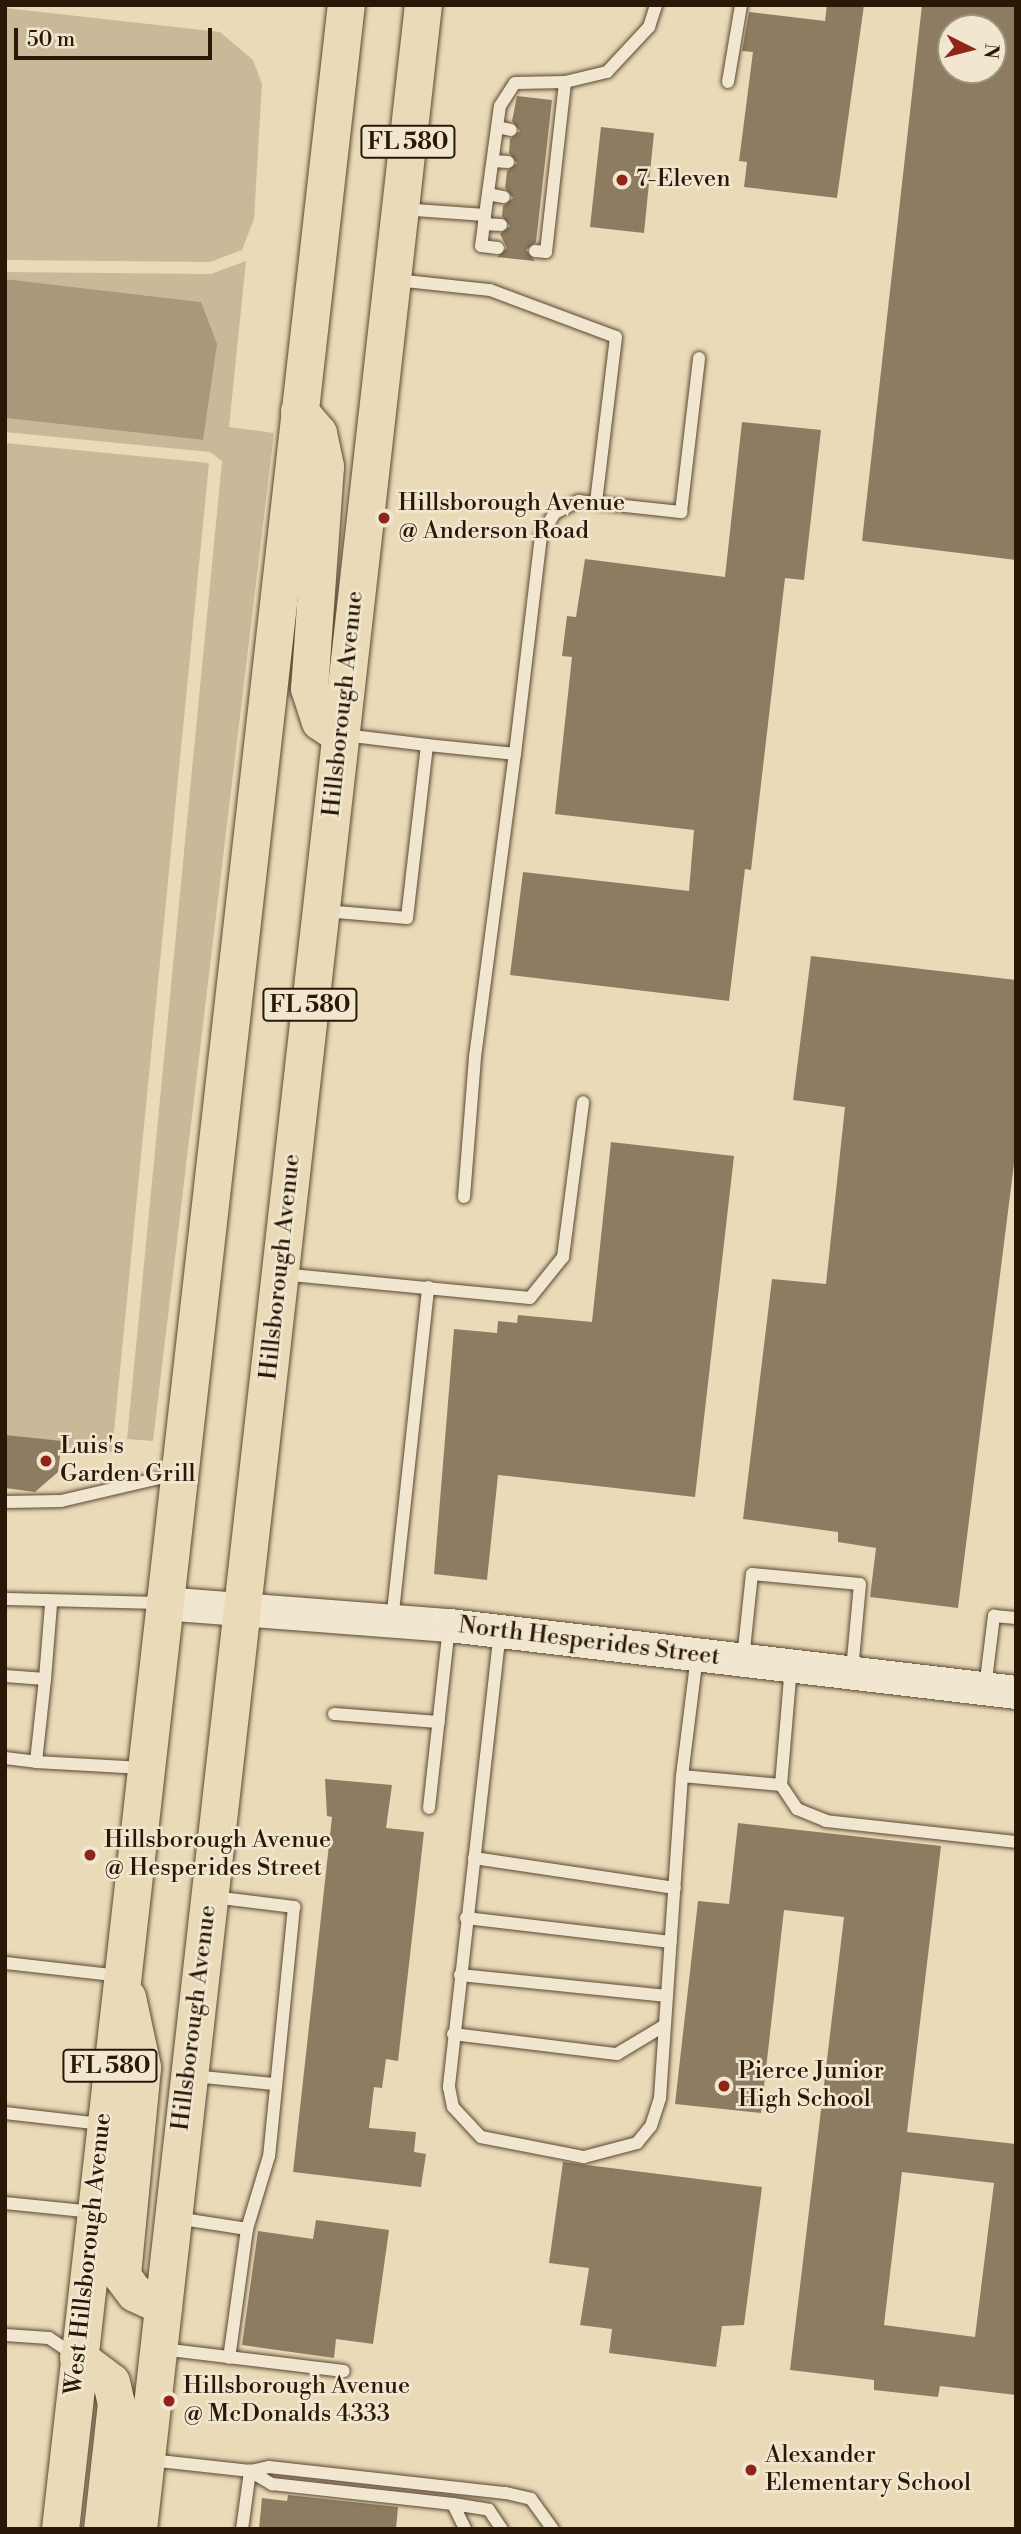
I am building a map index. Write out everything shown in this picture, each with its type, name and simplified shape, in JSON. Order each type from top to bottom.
[{"type":"main road","name":"FL 580","points":[[162,1603],[346,5]]},
{"type":"main road","name":"Hillsborough Avenue","points":[[138,2529],[128,2458],[158,2349],[423,5]]},
{"type":"main road","points":[[299,411],[318,433],[325,466],[309,688],[320,721],[340,734]]},
{"type":"main road","name":"West Hillsborough Avenue","points":[[60,2529],[162,1603]]},
{"type":"main road","points":[[120,1976],[142,2067],[122,2276],[135,2293],[163,2306]]},
{"type":"main road","points":[[78,2357],[111,2382],[128,2458],[103,2529]]},
{"type":"street","name":"North Hesperides Street","points":[[162,1603],[449,1625],[1000,1690]]},
{"type":"lane","points":[[498,248],[481,246],[500,106],[515,83],[565,82],[607,72],[649,27],[656,5]]},
{"type":"lane","points":[[728,82],[741,5]]},
{"type":"lane","points":[[536,251],[547,252],[543,230],[554,135],[565,82]]},
{"type":"lane","points":[[497,127],[511,130]]},
{"type":"lane","points":[[493,160],[508,162]]},
{"type":"lane","points":[[488,194],[504,197]]},
{"type":"lane","points":[[400,209],[484,219],[501,225]]},
{"type":"lane","points":[[392,279],[490,290],[616,337],[596,503]]},
{"type":"lane","points":[[464,1197],[475,1057],[541,535],[555,513],[579,502],[681,512],[699,358]]},
{"type":"lane","points":[[340,734],[515,754]]},
{"type":"lane","points":[[321,910],[407,918],[427,745]]},
{"type":"lane","points":[[280,1274],[530,1298],[563,1257],[583,1102]]},
{"type":"lane","points":[[391,1621],[428,1287]]},
{"type":"lane","points":[[5,1502],[61,1501],[177,1474]]},
{"type":"lane","points":[[743,1659],[752,1574],[860,1584],[852,1672]]},
{"type":"lane","points":[[5,1599],[51,1604],[162,1603]]},
{"type":"lane","points":[[36,1762],[51,1604]]},
{"type":"lane","points":[[1000,1690],[994,1616],[1016,1618]]},
{"type":"lane","points":[[429,1808],[449,1625]]},
{"type":"lane","points":[[500,1631],[449,2087],[463,2121],[481,2137],[503,2144],[584,2157],[637,2143],[651,2126],[660,2098],[682,1776],[697,1654]]},
{"type":"lane","points":[[791,1665],[780,1785],[797,1809],[826,1821],[1016,1842]]},
{"type":"lane","points":[[5,1676],[45,1679]]},
{"type":"lane","points":[[334,1714],[439,1722]]},
{"type":"lane","points":[[5,1758],[143,1768]]},
{"type":"lane","points":[[682,1776],[780,1785]]},
{"type":"lane","points":[[474,1858],[674,1888]]},
{"type":"lane","points":[[209,1897],[294,1907],[273,2084],[269,2156],[247,2230],[229,2358]]},
{"type":"lane","points":[[467,1918],[671,1942]]},
{"type":"lane","points":[[5,1963],[120,1976]]},
{"type":"lane","points":[[460,1975],[667,1996]]},
{"type":"lane","points":[[453,2034],[617,2054],[665,2025]]},
{"type":"lane","points":[[189,2076],[273,2084]]},
{"type":"lane","points":[[5,2113],[104,2124]]},
{"type":"lane","points":[[5,2203],[94,2212]]},
{"type":"lane","points":[[173,2217],[247,2230]]},
{"type":"lane","points":[[5,2335],[49,2338],[78,2357]]},
{"type":"lane","points":[[158,2349],[344,2371]]},
{"type":"lane","points":[[128,2458],[250,2471],[269,2467],[506,2494],[531,2499],[554,2529]]},
{"type":"lane","points":[[250,2471],[272,2484],[489,2510],[502,2529]]},
{"type":"lane","points":[[243,2529],[250,2471]]},
{"type":"lane","points":[[453,2504],[465,2529]]},
{"type":"shaded area","points":[[5,8],[220,32],[253,60],[262,84],[254,219],[242,250],[210,262],[5,260]]},
{"type":"shaded area","points":[[246,261],[229,427],[274,433],[153,1441],[127,1439],[222,461],[210,452],[5,432],[5,418],[203,440],[201,302],[5,279],[5,272],[211,274]]},
{"type":"shaded area","points":[[5,279],[201,302],[217,344],[203,440],[5,418]]},
{"type":"shaded area","points":[[5,443],[209,463],[112,1452],[5,1441]]},
{"type":"building","points":[[827,5],[864,5],[837,198],[744,187],[747,162],[739,161],[753,52],[742,51],[749,12],[825,21]]},
{"type":"building","points":[[922,5],[1016,5],[1016,560],[862,541]]},
{"type":"building","points":[[517,96],[552,100],[536,242],[526,250],[535,261],[497,257],[507,248],[500,234],[510,226],[502,216],[503,206],[513,198],[505,188],[507,171],[517,163],[509,153],[510,139],[520,131],[512,121]]},
{"type":"building","name":"7-Eleven","points":[[601,127],[654,133],[644,233],[590,227]]},
{"type":"building","points":[[742,422],[821,430],[804,580],[785,578],[751,870],[745,869],[729,1001],[510,975],[523,872],[689,891],[694,830],[555,814],[572,657],[562,656],[567,616],[576,617],[585,559],[725,577]]},
{"type":"building","points":[[811,956],[1016,980],[1016,1148],[958,1608],[870,1597],[876,1548],[838,1542],[838,1532],[743,1519],[772,1279],[826,1284],[845,1107],[793,1100]]},
{"type":"building","points":[[611,1142],[734,1156],[695,1497],[498,1475],[487,1580],[434,1574],[454,1329],[497,1333],[498,1321],[517,1323],[518,1315],[592,1322]]},
{"type":"building","points":[[5,1435],[62,1441],[58,1472],[35,1492],[5,1488]]},
{"type":"building","points":[[325,1779],[392,1785],[386,1828],[424,1832],[398,2061],[386,2059],[382,2088],[374,2087],[369,2128],[416,2132],[414,2152],[426,2154],[421,2187],[293,2172],[332,1817],[327,1816]]},
{"type":"building","points":[[738,1823],[941,1846],[907,2132],[1016,2144],[1016,2395],[940,2386],[938,2397],[874,2390],[874,2380],[790,2370],[844,1917],[784,1910],[761,2113],[675,2104],[698,1901],[729,1904]],"holes":[[[902,2172],[994,2183],[975,2337],[884,2325]]]},
{"type":"building","points":[[563,2162],[762,2187],[744,2325],[722,2326],[716,2367],[609,2353],[612,2329],[580,2325],[589,2268],[549,2263]]},
{"type":"building","points":[[316,2220],[389,2230],[373,2344],[336,2339],[334,2358],[242,2345],[258,2231],[313,2239]]},
{"type":"building","points":[[288,2495],[398,2507],[396,2529],[259,2529],[262,2498],[287,2501]]},
{"type":"place","name":"7-Eleven","points":[[622,180]]},
{"type":"place","name":"Hillsborough Avenue @ Anderson Road","points":[[384,518]]},
{"type":"place","name":"Luis's Garden Grill","points":[[46,1461]]},
{"type":"place","name":"Hillsborough Avenue @ Hesperides Street","points":[[90,1855]]},
{"type":"place","name":"Pierce Junior High School","points":[[724,2086]]},
{"type":"place","name":"Hillsborough Avenue @ McDonalds 4333","points":[[169,2401]]},
{"type":"place","name":"Alexander Elementary School","points":[[751,2470]]}]
